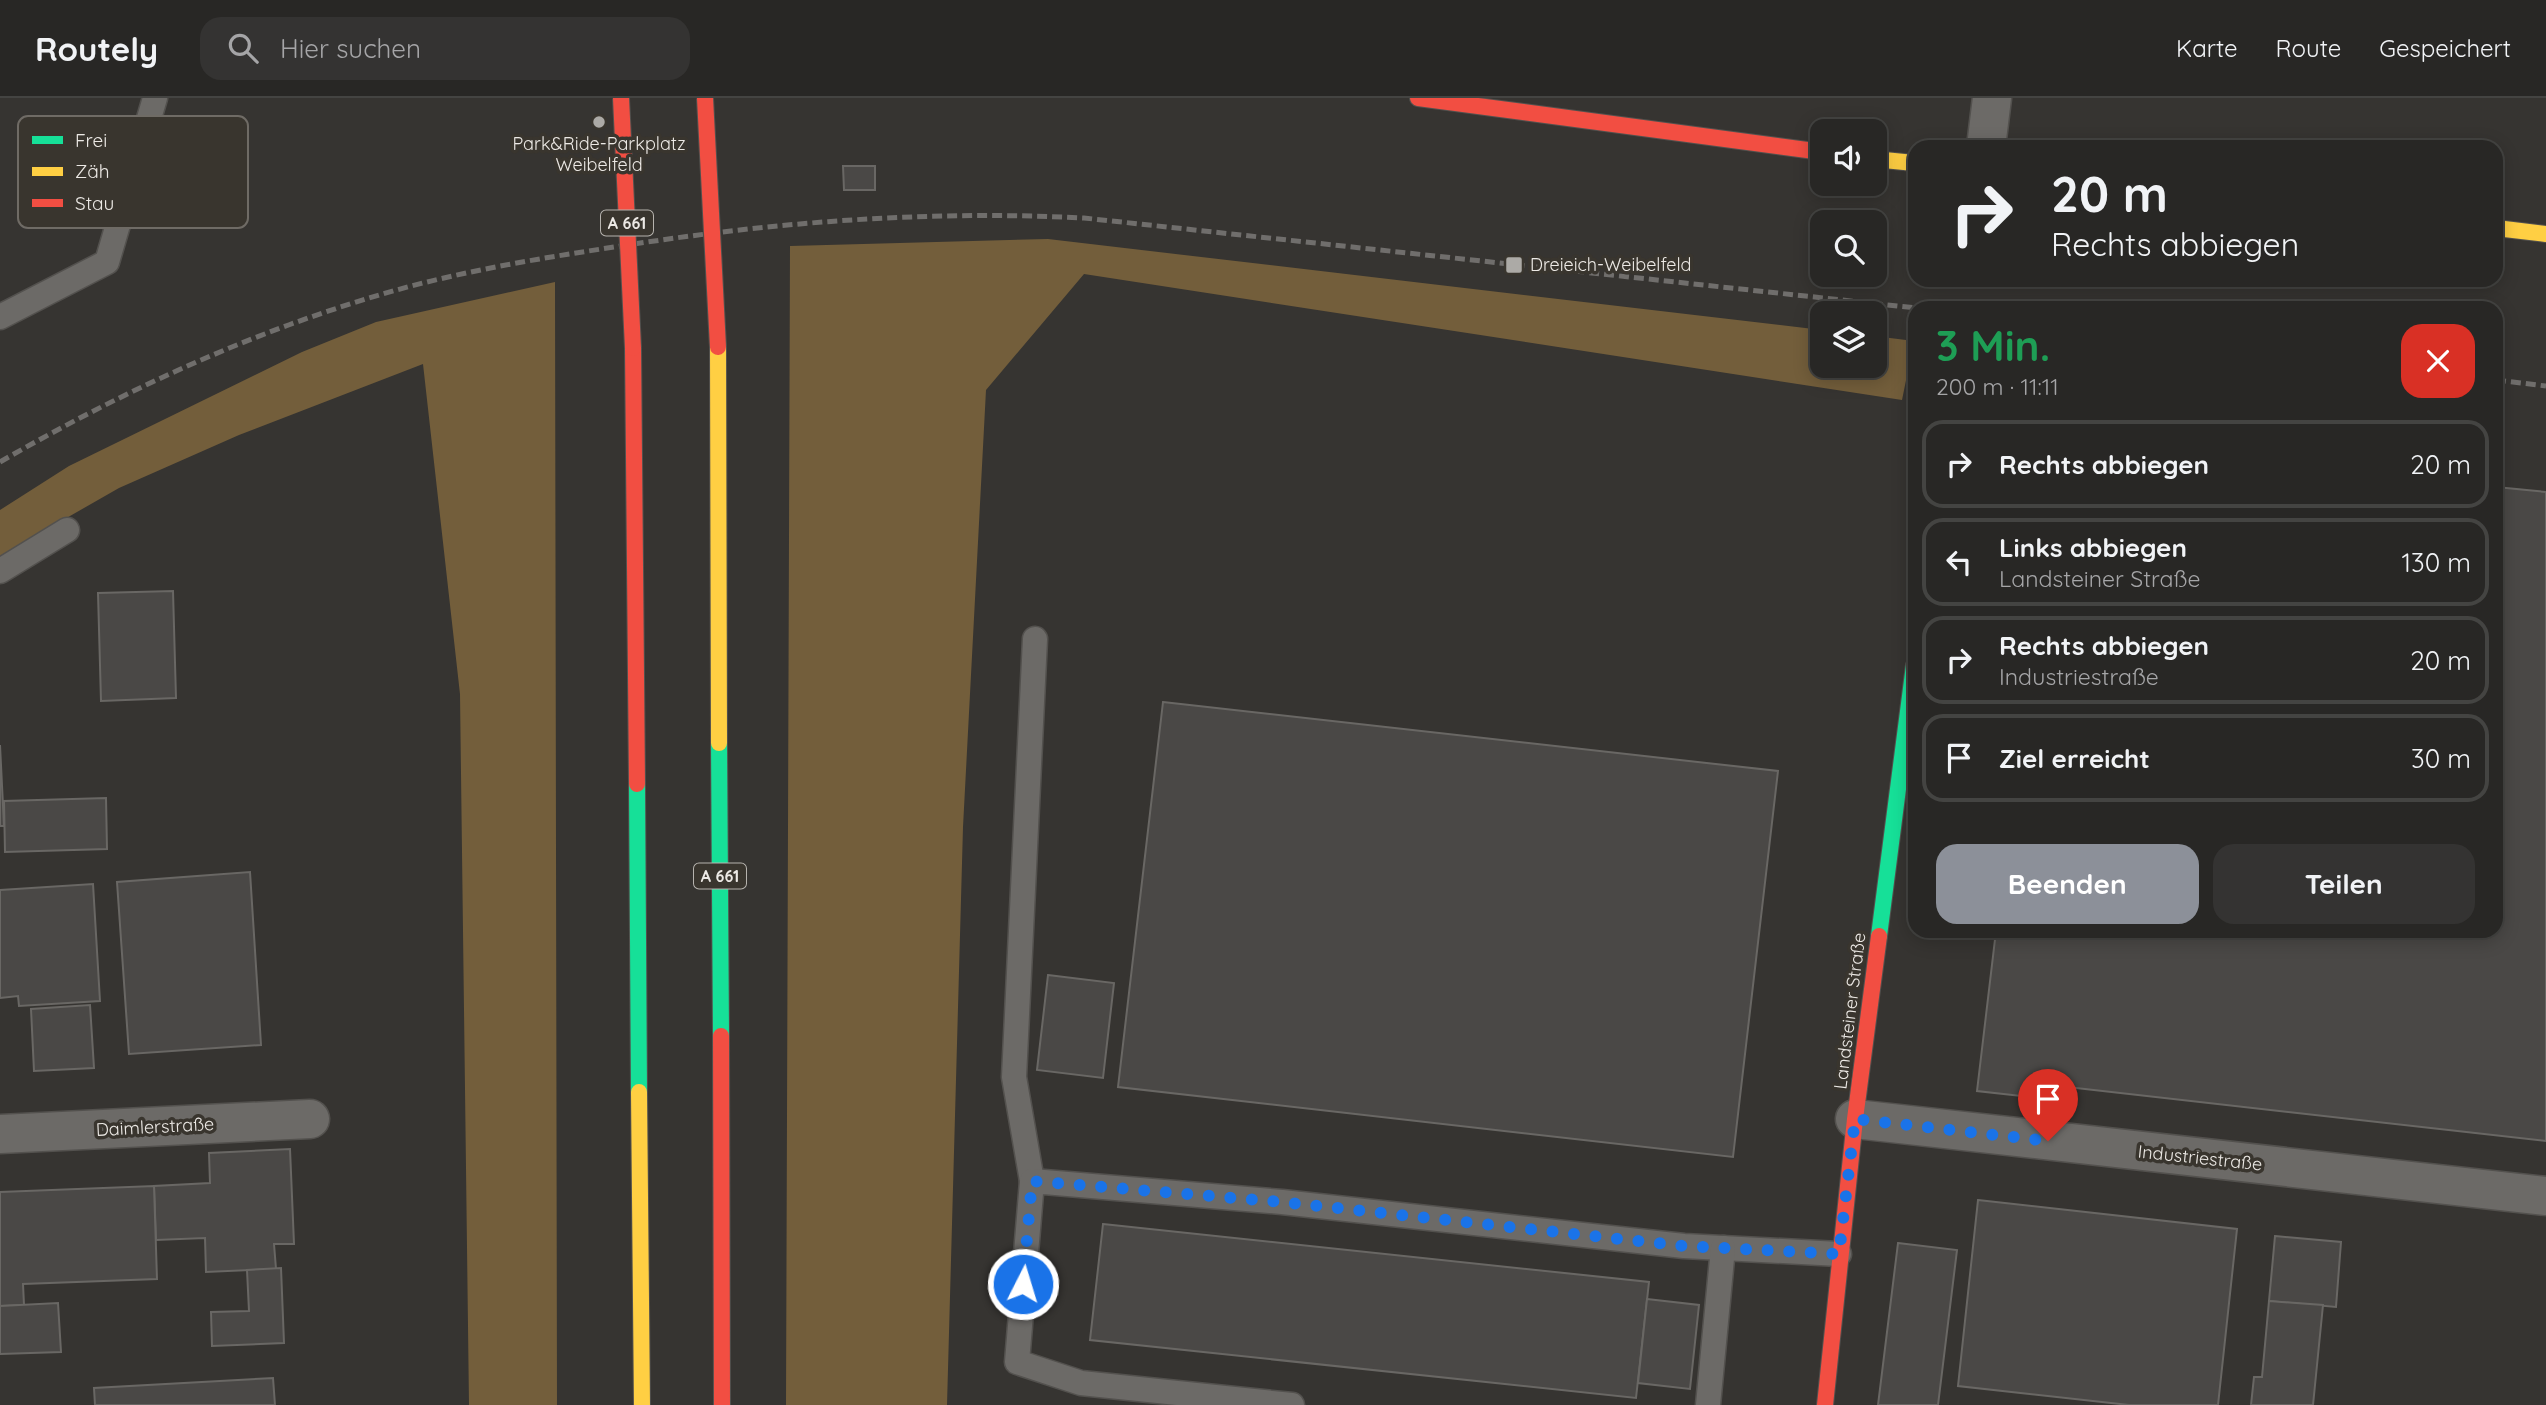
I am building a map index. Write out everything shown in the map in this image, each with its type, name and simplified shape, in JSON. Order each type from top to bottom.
[{"type":"main road","name":"A 661","points":[[621,98],[633,348],[642,1405]]},
{"type":"main road","name":"A 661","points":[[705,98],[718,347],[722,1405]]},
{"type":"main road","points":[[1418,98],[1810,150]]},
{"type":"main road","points":[[1887,160],[1908,162]]},
{"type":"main road","points":[[2503,229],[2546,234]]},
{"type":"main road","name":"Landsteiner Straße","points":[[1825,1405],[1855,1119],[1908,711]]},
{"type":"street","points":[[1987,140],[1992,98]]},
{"type":"street","name":"Daimlerstraße","points":[[0,1134],[310,1119]]},
{"type":"street","name":"Industriestraße","points":[[1855,1119],[2546,1196]]},
{"type":"lane","points":[[150,116],[155,98]]},
{"type":"lane","points":[[0,317],[107,262],[117,228]]},
{"type":"lane","points":[[0,571],[67,530]]},
{"type":"lane","points":[[1035,639],[1014,1077],[1032,1181],[1017,1362],[1080,1394],[1292,1405]]},
{"type":"lane","points":[[1032,1181],[1282,1202],[1723,1248],[1839,1254]]},
{"type":"lane","points":[[1708,1405],[1723,1248]]},
{"type":"shaded area","points":[[1048,239],[1810,329],[1810,378],[1887,378],[1887,338],[1908,340],[1908,370],[1902,400],[1084,274],[986,390],[963,827],[947,1405],[786,1405],[790,246]]},
{"type":"shaded area","points":[[555,282],[557,1405],[469,1405],[460,694],[423,364],[239,435],[119,488],[0,556],[0,510],[69,466],[302,352],[376,322]]},
{"type":"building","points":[[843,166],[875,166],[875,190],[844,190]]},
{"type":"building","points":[[2503,488],[2546,492],[2546,1141],[2032,1083],[2030,1097],[1977,1091],[1995,938],[2503,938]]},
{"type":"building","points":[[173,591],[176,698],[101,701],[98,593]]},
{"type":"building","points":[[1163,702],[1778,771],[1733,1157],[1118,1087]]},
{"type":"building","points":[[0,745],[4,826],[0,826]]},
{"type":"building","points":[[106,798],[107,849],[5,852],[4,801]]},
{"type":"building","points":[[250,872],[261,1045],[129,1054],[117,882]]},
{"type":"building","points":[[93,884],[100,1001],[19,1006],[18,996],[0,998],[0,890]]},
{"type":"building","points":[[1048,975],[1114,983],[1103,1078],[1037,1070]]},
{"type":"building","points":[[90,1005],[94,1068],[34,1071],[31,1009]]},
{"type":"building","points":[[290,1149],[294,1244],[274,1244],[276,1269],[206,1272],[205,1238],[156,1240],[154,1186],[210,1183],[209,1153]]},
{"type":"building","points":[[154,1186],[157,1279],[23,1284],[24,1305],[0,1306],[0,1192]]},
{"type":"building","points":[[1978,1200],[2237,1229],[2218,1405],[2129,1405],[1958,1386]]},
{"type":"building","points":[[1103,1224],[1649,1282],[1636,1398],[1090,1340]]},
{"type":"building","points":[[2275,1236],[2341,1242],[2336,1307],[2269,1301]]},
{"type":"building","points":[[1898,1243],[1957,1250],[1938,1405],[1878,1405]]},
{"type":"building","points":[[281,1268],[284,1343],[212,1346],[211,1312],[249,1311],[247,1270]]},
{"type":"building","points":[[1647,1299],[1699,1305],[1690,1389],[1638,1383]]},
{"type":"building","points":[[2269,1301],[2323,1305],[2313,1405],[2251,1405],[2254,1377],[2262,1377]]},
{"type":"building","points":[[58,1303],[61,1352],[0,1354],[0,1306]]},
{"type":"building","points":[[273,1378],[275,1405],[95,1405],[94,1388]]},
{"type":"railway","points":[[0,462],[88,414],[178,370],[271,331],[366,299],[460,274],[524,262],[679,238],[794,224],[909,217],[1084,218],[1908,307]]},
{"type":"railway","points":[[2503,381],[2546,386]]},
{"type":"traffic: fast","points":[[1879,936],[1908,711]]},
{"type":"traffic: fast","points":[[719,743],[721,1036]]},
{"type":"traffic: fast","points":[[637,784],[639,1092]]},
{"type":"traffic: slow","points":[[1887,160],[1908,162]]},
{"type":"traffic: slow","points":[[2503,229],[2546,234]]},
{"type":"traffic: slow","points":[[718,347],[719,743]]},
{"type":"traffic: slow","points":[[639,1092],[642,1405]]},
{"type":"traffic: jam","points":[[621,98],[633,348]]},
{"type":"traffic: jam","points":[[705,98],[718,347]]},
{"type":"traffic: jam","points":[[1418,98],[1810,150]]},
{"type":"traffic: jam","points":[[633,348],[637,784]]},
{"type":"traffic: jam","points":[[1825,1405],[1855,1119],[1879,936]]},
{"type":"traffic: jam","points":[[721,1036],[722,1405]]},
{"type":"place","name":"Park&Ride-Parkplatz Weibelfeld","points":[[599,122]]},
{"type":"place","name":"Dreieich-Weibelfeld","points":[[1514,265]]},
{"type":"route","points":[[1023,1284],[1032,1181],[1282,1202],[1684,1246],[1839,1254],[1855,1119],[2048,1141]]}]
